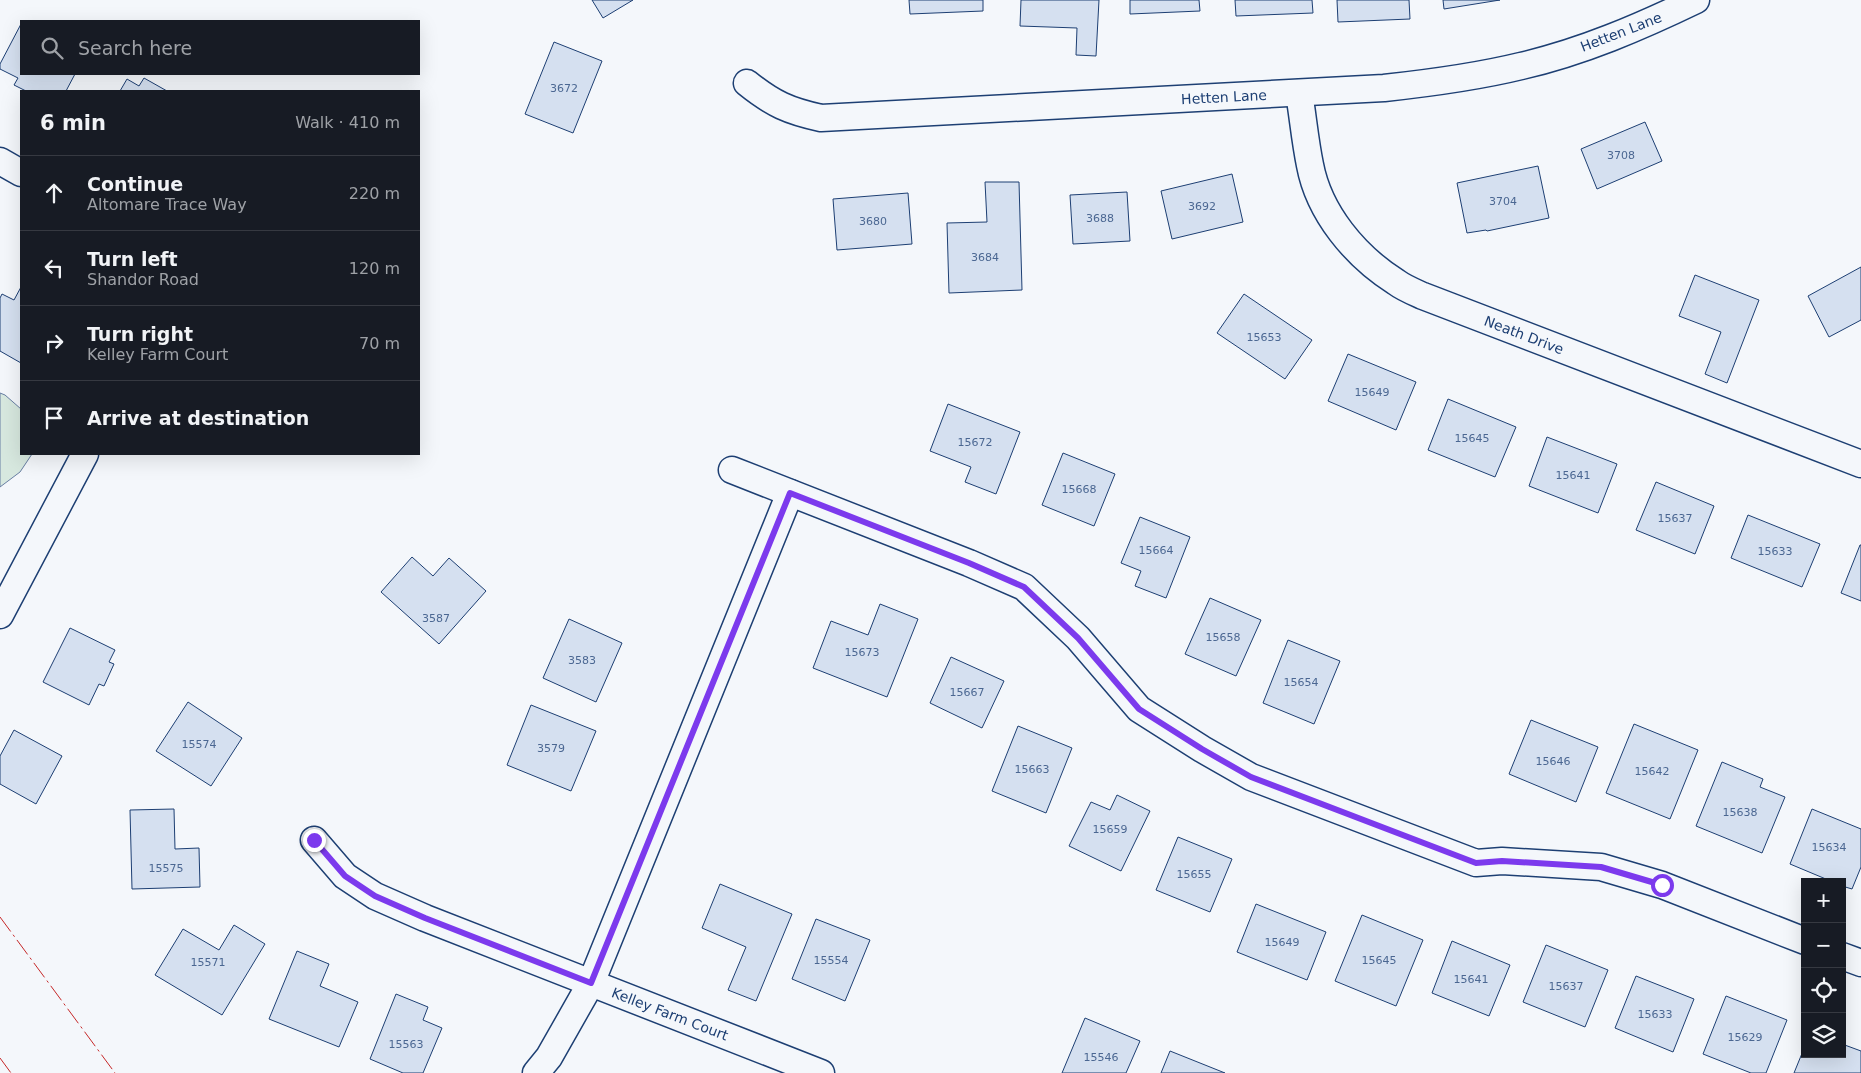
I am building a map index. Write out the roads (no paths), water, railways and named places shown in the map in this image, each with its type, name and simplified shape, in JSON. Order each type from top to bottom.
[{"type":"street","name":"Hetten Lane","points":[[747,83],[766,98],[792,111],[821,118],[1384,88],[1446,81],[1522,66],[1596,44],[1653,21],[1696,0]]},
{"type":"street","name":"Neath Drive","points":[[1299,93],[1310,166],[1323,201],[1342,233],[1367,260],[1396,282],[1423,296],[1861,464]]},
{"type":"street","points":[[0,160],[20,172]]},
{"type":"street","points":[[0,615],[84,455]]},
{"type":"street","points":[[732,470],[969,563],[1024,587],[1078,638],[1139,709],[1251,777],[1476,863],[1502,861],[1601,867],[1662,885],[1801,939]]},
{"type":"street","points":[[536,1073],[549,1057],[591,983],[790,493]]},
{"type":"street","name":"Kelley Farm Court","points":[[314,840],[345,876],[375,896],[425,918],[821,1073]]},
{"type":"street","points":[[1846,957],[1861,963]]}]
